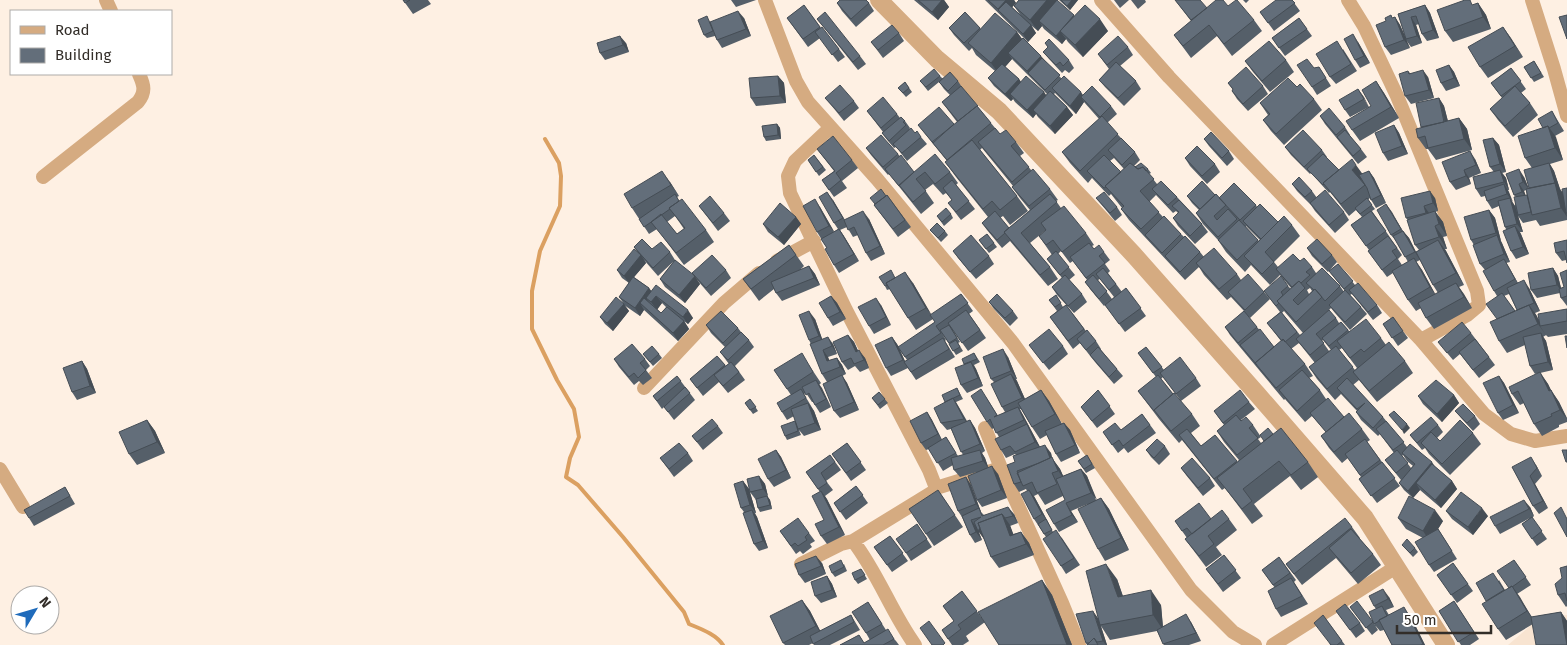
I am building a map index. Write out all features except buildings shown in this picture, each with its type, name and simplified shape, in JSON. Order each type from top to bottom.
[{"type":"street","points":[[765,0],[796,81],[808,102],[877,179],[1013,343],[1191,590],[1233,632],[1255,645]]},
{"type":"street","points":[[879,0],[937,59],[999,111],[1134,255],[1265,402],[1365,518],[1446,645]]},
{"type":"street","points":[[1101,0],[1169,77],[1421,340],[1484,414],[1511,434],[1535,441],[1567,436]]},
{"type":"street","points":[[1348,0],[1364,26],[1397,96],[1477,291],[1479,305],[1467,315],[1421,340]]},
{"type":"street","points":[[1532,0],[1567,116]]},
{"type":"street","points":[[42,177],[138,102],[144,95],[143,82],[140,75]]},
{"type":"street","points":[[830,128],[795,161],[788,176],[790,193],[846,310],[929,470],[936,488]]},
{"type":"street","points":[[644,388],[724,303],[764,269],[814,241]]},
{"type":"street","points":[[985,428],[1079,645]]},
{"type":"street","points":[[800,564],[841,544],[853,541],[933,492],[936,488],[1001,468]]},
{"type":"street","points":[[0,469],[23,507]]},
{"type":"street","points":[[853,541],[863,553],[901,626],[915,645]]},
{"type":"street","points":[[1273,645],[1396,567]]},
{"type":"shaded area","points":[[1567,615],[1567,645],[1508,645],[1538,619]]},
{"type":"waterway","points":[[545,139],[559,163],[561,176],[560,206],[540,251],[532,291],[532,329],[557,380],[574,409],[579,437],[570,458],[566,477],[578,485],[623,537],[684,612],[689,624],[712,635],[723,645]]}]
